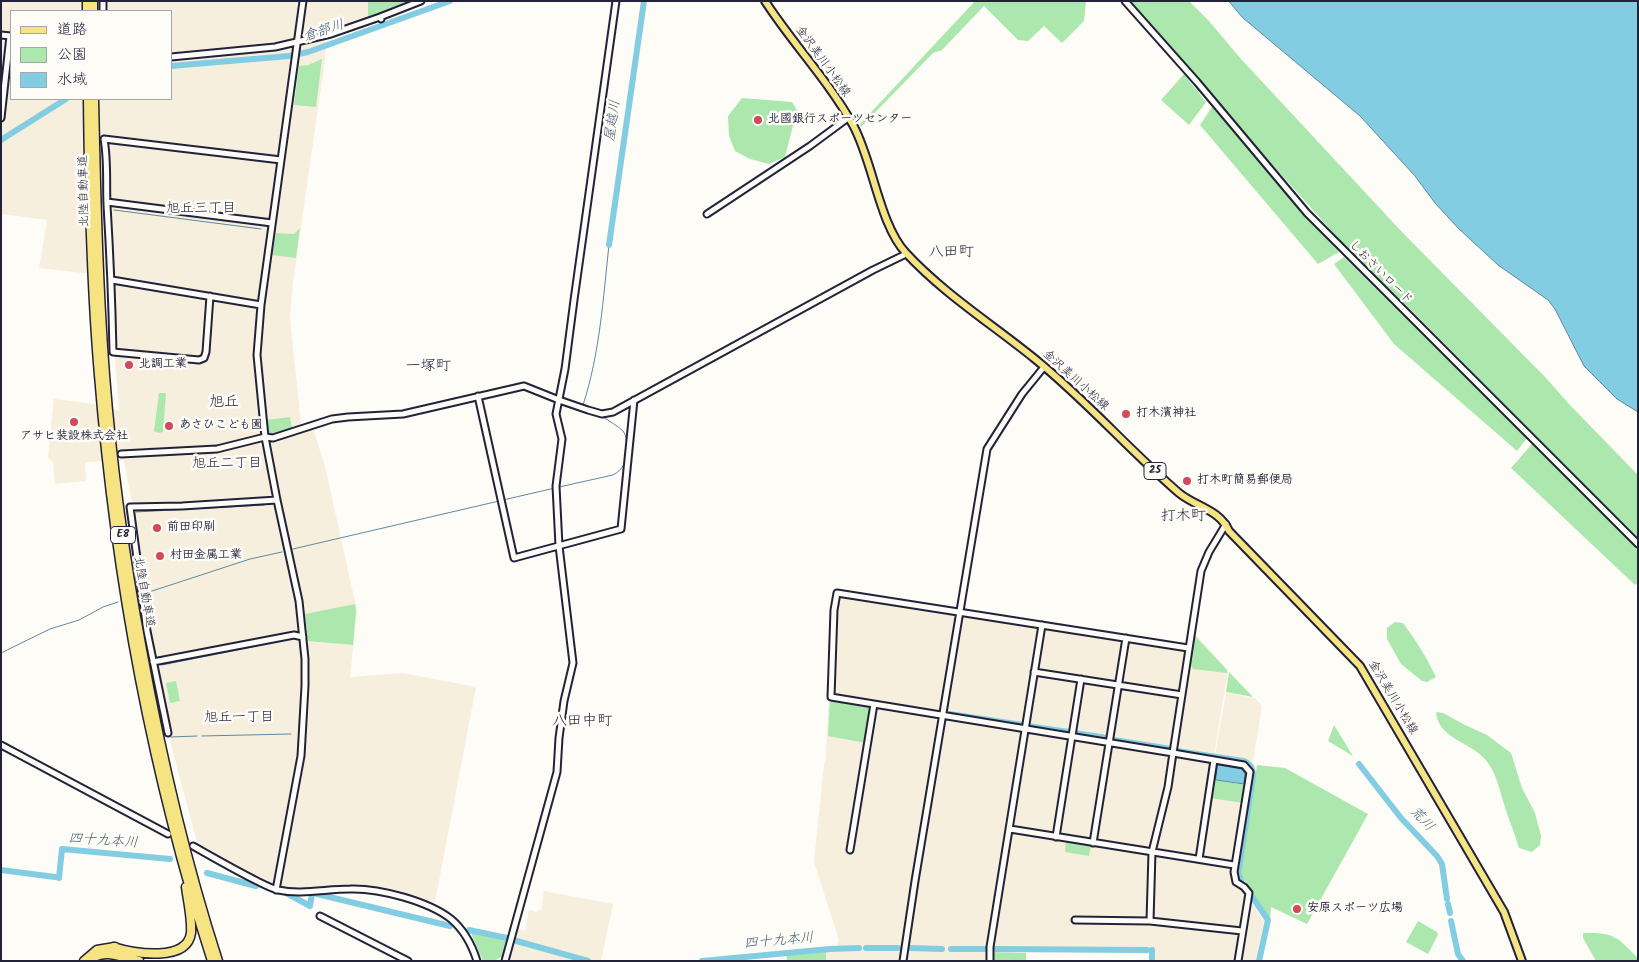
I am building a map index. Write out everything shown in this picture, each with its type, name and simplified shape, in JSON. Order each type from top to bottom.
[{"type":"highway","name":"北陸自動車道","points":[[88,100],[91,231],[98,374],[118,550],[131,628],[169,809],[216,960]]},
{"type":"highway","name":"北陸自動車道","points":[[94,100],[98,259],[105,376],[114,470],[125,549],[159,738],[184,844],[216,960]]},
{"type":"highway","points":[[90,961],[112,950],[126,947],[164,957],[174,956],[183,951],[189,943],[191,928],[186,889],[169,809]]},
{"type":"highway","points":[[84,961],[97,950],[112,950],[154,961]]},
{"type":"highway","points":[[112,950],[139,961]]},
{"type":"main road","name":"金沢美川小松線","points":[[765,1],[848,118],[862,146],[886,217],[906,254],[958,300],[1066,385],[1144,462],[1180,494],[1188,500],[1212,511],[1222,519],[1229,530],[1360,666],[1504,912],[1522,961]]},
{"type":"street","points":[[276,890],[301,756],[305,686],[299,601],[265,437],[257,356],[261,305],[304,1]]},
{"type":"street","points":[[172,57],[275,46],[331,34],[380,18],[422,1]]},
{"type":"street","points":[[499,961],[506,959],[557,772],[558,738],[573,663],[559,546],[556,488],[562,439],[556,414],[566,369],[616,1]]},
{"type":"street","name":"しおさいロード","points":[[1125,1],[1307,213],[1638,544]]},
{"type":"street","points":[[1,118],[10,44]]},
{"type":"street","points":[[707,214],[810,146],[848,118]]},
{"type":"street","points":[[210,296],[204,358],[199,360],[113,352],[107,154],[104,139],[281,160]]},
{"type":"street","points":[[107,202],[272,223]]},
{"type":"street","points":[[121,454],[217,449],[265,437],[273,438],[332,419],[402,414],[524,386],[558,400],[602,414],[613,412],[872,270],[906,254]]},
{"type":"street","points":[[112,280],[261,305]]},
{"type":"street","points":[[903,961],[942,715],[988,449],[1022,394],[1044,367]]},
{"type":"street","points":[[478,396],[514,558],[621,529],[634,400]]},
{"type":"street","points":[[168,733],[146,623],[130,507],[277,500]]},
{"type":"street","points":[[1150,921],[1152,852],[1168,787],[1201,571],[1226,524]]},
{"type":"street","points":[[1188,648],[837,593],[834,610],[831,697],[1244,765],[1250,772],[1234,872],[1236,882],[1244,887],[1248,893],[1238,961]]},
{"type":"street","points":[[990,961],[990,947],[1042,625]]},
{"type":"street","points":[[154,662],[294,635],[303,637]]},
{"type":"street","points":[[1093,843],[1111,742],[1126,638]]},
{"type":"street","points":[[1034,672],[1182,695]]},
{"type":"street","points":[[1056,837],[1081,679]]},
{"type":"street","points":[[850,850],[874,704]]},
{"type":"street","points":[[1,745],[168,834]]},
{"type":"street","points":[[1199,859],[1214,760]]},
{"type":"street","points":[[1010,830],[1234,865]]},
{"type":"street","points":[[193,846],[276,890],[363,889],[416,902],[432,908],[451,919],[470,942],[478,961]]},
{"type":"street","points":[[320,916],[408,961]]},
{"type":"street","points":[[1075,920],[1150,921],[1242,931]]},
{"type":"shaded area","points":[[1,1],[430,1],[326,38],[325,60],[293,282],[290,318],[301,423],[303,430],[313,429],[325,466],[357,611],[350,677],[403,673],[476,687],[435,902],[364,885],[279,888],[239,868],[197,842],[170,741],[170,727],[158,668],[154,658],[144,604],[146,596],[133,515],[133,502],[124,460],[85,462],[86,481],[55,484],[53,462],[48,458],[54,399],[95,404],[119,411],[114,347],[114,280],[111,274],[39,268],[47,220],[1,214]]},
{"type":"shaded area","points":[[835,592],[1189,650],[1192,634],[1196,635],[1228,670],[1213,761],[1242,767],[1248,774],[1233,870],[1241,887],[1264,921],[1256,961],[1151,961],[1150,954],[989,950],[989,961],[786,961],[786,955],[835,950],[839,940],[814,862],[826,758],[832,610]]},
{"type":"shaded area","points":[[1226,693],[1255,698],[1262,706],[1253,761],[1215,755]]},
{"type":"shaded area","points":[[544,891],[613,904],[601,961],[507,961],[516,929],[525,931],[529,910],[538,912],[538,910],[541,910]]},
{"type":"green space","points":[[368,1],[414,1],[368,17]]},
{"type":"green space","points":[[975,1],[1086,1],[1084,21],[1062,43],[1044,26],[1028,41],[1018,40],[984,6],[942,50],[933,53],[861,127],[860,124]]},
{"type":"green space","points":[[1129,1],[1189,1],[1209,21],[1241,59],[1402,232],[1546,378],[1638,475],[1638,539],[1344,245]]},
{"type":"green space","points":[[322,59],[316,107],[294,105],[299,66],[308,65]]},
{"type":"green space","points":[[1184,74],[1206,102],[1189,125],[1161,100]]},
{"type":"green space","points":[[742,98],[792,102],[797,110],[785,157],[769,164],[750,159],[735,151],[729,136],[728,116]]},
{"type":"green space","points":[[1212,107],[1339,252],[1318,264],[1200,125]]},
{"type":"green space","points":[[300,228],[296,258],[272,255],[276,233],[294,234]]},
{"type":"green space","points":[[1344,257],[1527,438],[1517,451],[1394,344],[1334,264]]},
{"type":"green space","points":[[159,393],[166,393],[163,432],[158,433],[154,431]]},
{"type":"green space","points":[[290,417],[292,428],[268,434],[266,420]]},
{"type":"green space","points":[[1532,444],[1638,550],[1638,582],[1635,585],[1511,468]]},
{"type":"green space","points":[[355,604],[353,645],[308,641],[305,614]]},
{"type":"green space","points":[[1395,622],[1403,623],[1421,649],[1436,677],[1427,682],[1422,681],[1401,664],[1387,639],[1387,628]]},
{"type":"green space","points":[[1196,637],[1227,670],[1227,673],[1193,669],[1190,664],[1193,639]]},
{"type":"green space","points":[[1229,672],[1253,697],[1226,692]]},
{"type":"green space","points":[[176,681],[180,701],[170,703],[166,683]]},
{"type":"green space","points":[[830,699],[873,706],[866,743],[828,736]]},
{"type":"green space","points":[[1436,712],[1443,713],[1487,735],[1511,753],[1522,788],[1535,813],[1541,836],[1540,845],[1532,852],[1519,848],[1497,780],[1488,763],[1478,752],[1448,734],[1438,721]]},
{"type":"green space","points":[[1334,725],[1353,756],[1328,741]]},
{"type":"green space","points":[[1257,765],[1285,768],[1368,814],[1307,924],[1271,907],[1270,920],[1240,874]]},
{"type":"green space","points":[[1213,780],[1246,785],[1243,803],[1210,798]]},
{"type":"green space","points":[[1066,841],[1091,845],[1089,856],[1065,852]]},
{"type":"green space","points":[[1418,921],[1437,932],[1438,935],[1428,954],[1406,942]]},
{"type":"green space","points":[[470,931],[506,941],[503,956],[494,961],[483,961]]},
{"type":"green space","points":[[1583,933],[1615,937],[1638,958],[1638,961],[1596,961],[1583,938]]},
{"type":"green space","points":[[826,950],[826,961],[787,961],[787,955]]},
{"type":"green space","points":[[993,952],[1026,953],[1026,961],[993,961]]},
{"type":"water","points":[[1229,1],[1638,1],[1638,412],[1617,399],[1584,366],[1555,309],[1548,300],[1498,265],[1458,228],[1435,203],[1415,176],[1360,116],[1243,18]]},
{"type":"water","points":[[1218,765],[1242,769],[1245,774],[1244,784],[1216,780]]},
{"type":"waterway","points":[[106,1],[106,10]]},
{"type":"waterway","name":"倉部川","points":[[172,66],[289,56],[308,52],[450,1]]},
{"type":"waterway","name":"屋越川","points":[[609,245],[644,1]]},
{"type":"waterway","name":"倉部川","points":[[1,140],[64,100]]},
{"type":"waterway","points":[[114,210],[261,229]]},
{"type":"waterway","points":[[583,405],[597,346],[609,245]]},
{"type":"waterway","points":[[559,487],[613,475],[624,464],[626,452],[625,434],[619,427],[603,417]]},
{"type":"waterway","points":[[503,500],[555,488]]},
{"type":"waterway","points":[[293,549],[499,501]]},
{"type":"waterway","points":[[136,512],[264,505]]},
{"type":"waterway","points":[[146,593],[250,559],[282,552]]},
{"type":"waterway","points":[[1,653],[50,629],[79,620],[103,607],[118,602]]},
{"type":"waterway","points":[[162,665],[291,639]]},
{"type":"waterway","points":[[949,714],[1023,725]]},
{"type":"waterway","points":[[1027,726],[1069,732]]},
{"type":"waterway","points":[[1074,733],[1108,738]]},
{"type":"waterway","points":[[202,736],[291,734]]},
{"type":"waterway","points":[[171,737],[197,736]]},
{"type":"waterway","points":[[1114,740],[1171,749]]},
{"type":"waterway","points":[[1177,751],[1243,761],[1248,763],[1252,769],[1253,776],[1238,873],[1241,881]]},
{"type":"waterway","name":"荒川","points":[[1359,764],[1401,818],[1437,856],[1442,864],[1447,899]]},
{"type":"waterway","name":"四十九本川","points":[[59,878],[62,849],[170,859]]},
{"type":"waterway","name":"四十九本川","points":[[1,870],[55,877]]},
{"type":"waterway","name":"四十九本川","points":[[207,873],[256,886]]},
{"type":"waterway","name":"四十九本川","points":[[286,893],[310,906],[312,894]]},
{"type":"waterway","name":"四十九本川","points":[[317,894],[450,926]]},
{"type":"waterway","points":[[1253,898],[1268,920],[1259,961]]},
{"type":"waterway","name":"荒川","points":[[1448,904],[1450,913]]},
{"type":"waterway","name":"荒川","points":[[1451,921],[1458,954],[1463,961]]},
{"type":"waterway","name":"四十九本川","points":[[469,930],[507,938]]},
{"type":"waterway","name":"四十九本川","points":[[513,940],[588,961]]},
{"type":"waterway","name":"四十九本川","points":[[702,961],[859,948]]},
{"type":"waterway","name":"四十九本川","points":[[866,948],[898,948]]},
{"type":"waterway","name":"四十九本川","points":[[911,948],[942,949]]},
{"type":"waterway","name":"四十九本川","points":[[951,949],[986,949]]},
{"type":"waterway","name":"四十九本川","points":[[993,949],[1147,950]]},
{"type":"waterway","name":"四十九本川","points":[[1152,950],[1152,961]]},
{"type":"place","name":"北國銀行スポーツセンター","points":[[758,120]]},
{"type":"place","name":"北調工業","points":[[129,365]]},
{"type":"place","name":"打木濱神社","points":[[1126,414]]},
{"type":"place","name":"アサヒ装設株式会社","points":[[74,422]]},
{"type":"place","name":"あさひこども園","points":[[169,426]]},
{"type":"place","name":"打木町簡易郵便局","points":[[1187,481]]},
{"type":"place","name":"前田印刷","points":[[157,528]]},
{"type":"place","name":"村田金属工業","points":[[160,556]]},
{"type":"place","name":"安原スポーツ広場","points":[[1297,909]]},
{"type":"district","name":"旭丘三丁目","points":[[201,210]]},
{"type":"district","name":"八田町","points":[[951,253]]},
{"type":"district","name":"一塚町","points":[[428,367]]},
{"type":"district","name":"旭丘","points":[[224,403]]},
{"type":"district","name":"旭丘二丁目","points":[[227,465]]},
{"type":"district","name":"打木町","points":[[1183,517]]},
{"type":"district","name":"旭丘一丁目","points":[[239,719]]},
{"type":"district","name":"八田中町","points":[[582,722]]}]
